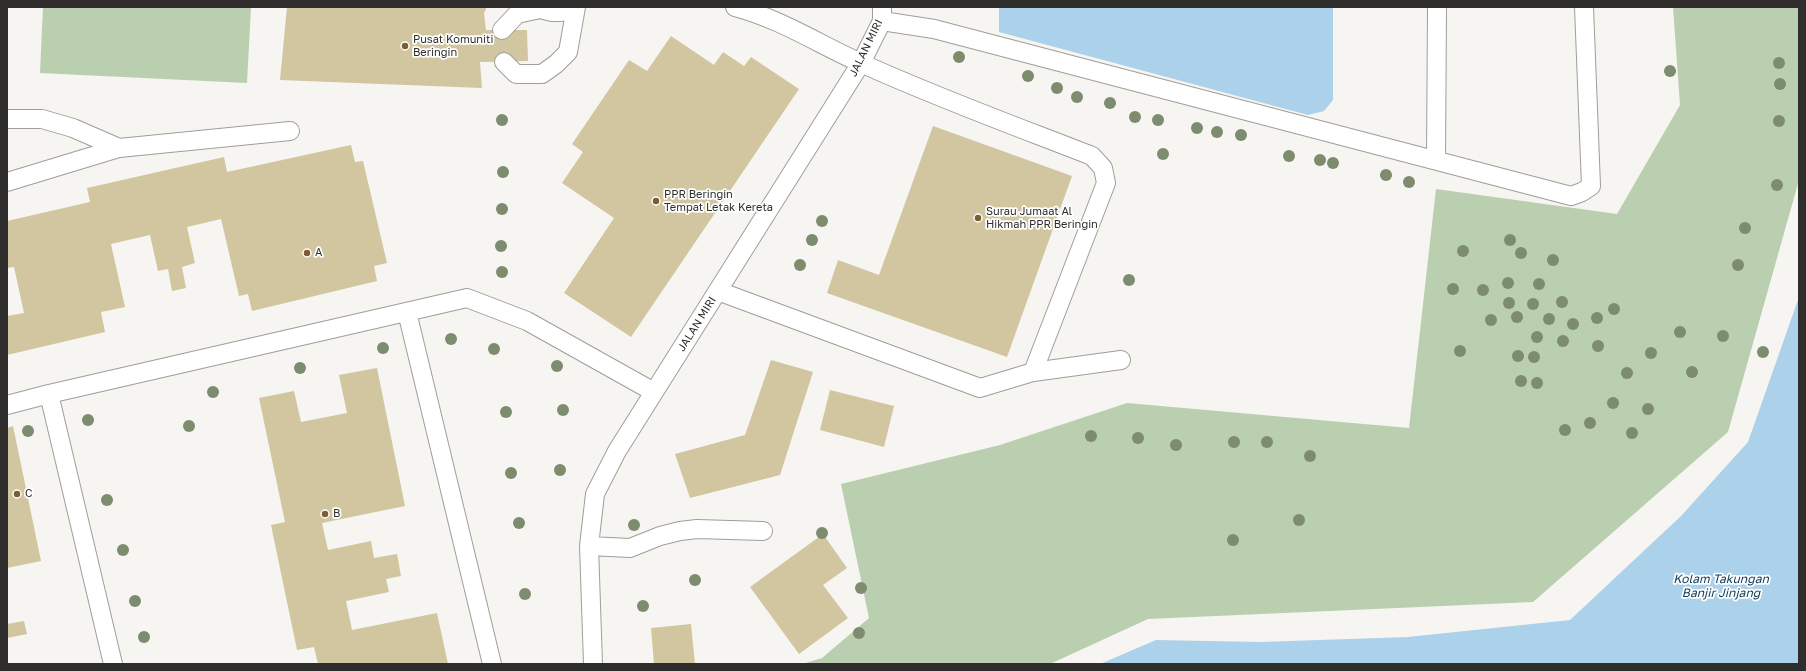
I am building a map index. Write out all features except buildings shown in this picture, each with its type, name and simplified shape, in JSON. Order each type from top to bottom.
[{"type":"lane","points":[[502,30],[517,14],[540,9],[552,12],[561,12],[567,7]]},
{"type":"lane","points":[[504,62],[516,74],[542,74],[556,64],[568,52],[576,7]]},
{"type":"lane","points":[[735,7],[760,14],[861,63],[915,87],[1092,156],[1103,168],[1106,183],[1033,372]]},
{"type":"lane","points":[[1436,160],[1437,7]]},
{"type":"lane","points":[[882,14],[934,29],[1571,196],[1582,192],[1591,186],[1584,7]]},
{"type":"lane","name":"JALAN MIRI","points":[[593,664],[589,546],[595,494],[617,451],[861,63],[882,14]]},
{"type":"lane","points":[[7,119],[42,119],[73,128],[119,148]]},
{"type":"lane","points":[[7,182],[119,148],[290,131]]},
{"type":"lane","points":[[718,291],[980,388],[1033,372],[1121,360]]},
{"type":"lane","points":[[7,405],[467,298],[527,321],[654,392]]},
{"type":"lane","points":[[407,312],[492,664]]},
{"type":"lane","points":[[49,394],[113,664]]},
{"type":"lane","points":[[589,546],[630,548],[660,536],[697,529],[763,531]]},
{"type":"green space","points":[[43,7],[251,7],[247,83],[40,73]]},
{"type":"green space","points":[[1673,7],[1799,7],[1799,180],[1728,432],[1533,602],[1148,619],[1050,664],[802,664],[822,658],[869,618],[841,484],[1000,445],[1127,403],[1409,428],[1436,189],[1617,214],[1680,105]]},
{"type":"water","points":[[999,7],[1333,7],[1333,100],[1324,111],[1308,115],[999,32]]},
{"type":"water","name":"Kolam Takungan Banjir Jinjang","points":[[1799,297],[1799,664],[1100,664],[1156,640],[1260,642],[1408,637],[1570,620],[1681,516],[1748,442]]},
{"type":"place","name":"Pusat Komuniti Beringin","points":[[405,46]]},
{"type":"place","name":"PPR Beringin Tempat Letak Kereta","points":[[656,201]]},
{"type":"place","name":"Surau Jumaat Al Hikmah PPR Beringin","points":[[978,218]]},
{"type":"place","name":"A","points":[[307,253]]},
{"type":"place","name":"C","points":[[17,494]]},
{"type":"place","name":"B","points":[[325,514]]}]
